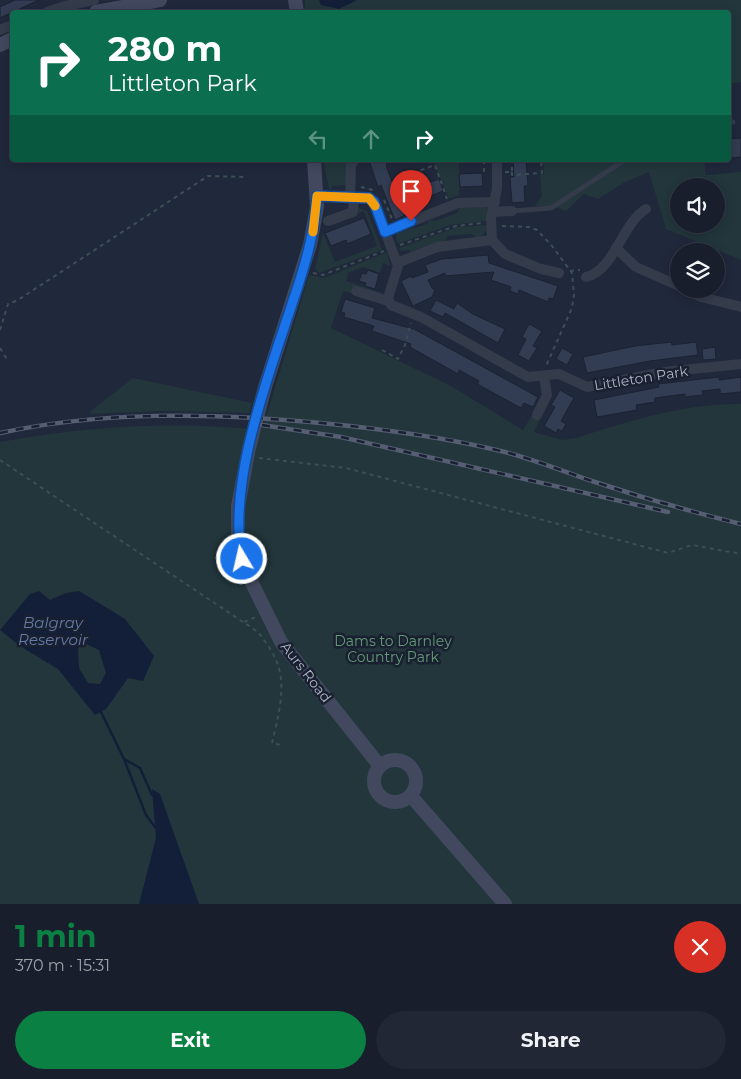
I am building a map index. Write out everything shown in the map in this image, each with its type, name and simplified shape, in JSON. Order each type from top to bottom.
[{"type":"street","points":[[53,10],[94,0]]},
{"type":"street","points":[[107,10],[160,0]]},
{"type":"street","name":"Aurs Road","points":[[314,162],[317,196],[310,245],[263,395],[247,456],[241,488],[238,540],[246,571],[281,642],[380,766]]},
{"type":"street","points":[[328,221],[353,212],[351,166],[353,162]]},
{"type":"street","points":[[497,162],[495,202],[492,212],[492,240],[505,254],[541,269],[560,273]]},
{"type":"street","points":[[317,196],[369,198],[374,202],[397,263],[388,301]]},
{"type":"street","points":[[385,232],[458,203],[495,202]]},
{"type":"street","points":[[586,277],[596,275],[639,213],[646,209]]},
{"type":"street","points":[[492,212],[512,211]]},
{"type":"street","points":[[397,263],[437,247],[492,240]]},
{"type":"street","points":[[616,248],[636,266],[670,282]]},
{"type":"street","name":"Littleton Park","points":[[356,291],[388,301],[395,308],[414,314],[528,377],[559,374],[587,387],[664,372],[741,364]]},
{"type":"street","points":[[705,298],[741,307]]},
{"type":"street","points":[[537,415],[546,395],[544,376]]},
{"type":"street","points":[[393,760],[407,763],[416,775],[417,782],[411,796],[405,800],[392,802],[380,796],[374,784],[376,771],[380,766],[393,760]]},
{"type":"street","points":[[411,796],[505,904]]},
{"type":"lane","points":[[512,211],[551,208],[622,162]]},
{"type":"path","points":[[512,172],[512,175],[542,173],[541,162]]},
{"type":"path","points":[[413,173],[435,165],[449,206]]},
{"type":"path","points":[[0,330],[8,304],[18,300],[208,176],[246,177]]},
{"type":"path","points":[[492,226],[529,227],[537,230],[552,246],[572,274],[574,295],[572,308],[547,362],[544,376]]},
{"type":"path","points":[[382,350],[398,359],[405,345],[414,314]]},
{"type":"path","points":[[0,348],[8,361]]},
{"type":"path","points":[[247,456],[346,468],[668,552],[692,545],[741,554]]},
{"type":"path","points":[[0,460],[258,632],[276,659],[281,680],[279,713],[272,743],[281,745]]},
{"type":"path","points":[[244,622],[260,616]]},
{"type":"green space","points":[[305,0],[741,0],[741,82],[731,84],[731,10],[305,10]]},
{"type":"green space","points":[[323,162],[348,162],[346,185],[332,186],[331,190],[329,189]]},
{"type":"green space","points":[[434,162],[459,162],[459,195],[449,199]]},
{"type":"green space","points":[[543,162],[704,162],[706,175],[741,172],[741,260],[725,253],[725,243],[700,243],[676,233],[725,233],[725,178],[670,178],[670,231],[666,229],[649,172],[625,182],[598,199],[584,194],[566,211],[554,206],[535,206],[542,196],[540,175],[544,174]]},
{"type":"green space","points":[[487,206],[488,221],[450,225],[398,244],[397,233],[427,224],[429,220],[435,221],[457,213],[460,207]]},
{"type":"green space","points":[[357,207],[367,211],[382,250],[319,273],[315,268],[323,233],[335,262],[377,246],[364,211],[359,213]]},
{"type":"green space","points":[[488,225],[488,229],[481,237],[477,238],[472,234],[448,236],[445,241],[410,252],[409,250],[402,251],[399,248],[458,227]]},
{"type":"green space","name":"Dams to Darnley Country Park","points":[[387,252],[390,266],[383,263],[380,273],[363,267],[348,273],[346,281],[382,293],[381,295],[343,291],[331,328],[451,386],[523,430],[532,415],[540,419],[534,432],[562,440],[576,438],[657,414],[699,406],[741,404],[741,904],[0,904],[0,442],[65,432],[131,427],[196,426],[262,430],[309,275],[324,278]]},
{"type":"green space","points":[[133,378],[252,403],[249,413],[162,411],[90,414],[91,411]]},
{"type":"water","points":[[319,0],[357,0],[339,9],[321,5]]},
{"type":"water","name":"Balgray Reservoir","points":[[39,591],[50,600],[66,593],[79,591],[125,619],[154,656],[143,681],[128,678],[106,709],[95,715],[58,669],[20,646],[0,630],[30,594]],"holes":[[[84,643],[99,650],[106,673],[100,684],[88,683],[79,668],[78,648]]]},
{"type":"water","points":[[152,789],[160,794],[199,904],[139,904],[156,838]]},
{"type":"building","points":[[15,0],[39,0],[17,10],[10,10],[10,13],[0,18],[0,7]]},
{"type":"building","points":[[741,138],[741,157],[732,158],[731,139]]},
{"type":"building","points":[[370,162],[386,162],[397,194],[439,179],[443,191],[416,202],[415,199],[401,205],[405,215],[395,220],[381,185],[378,187]]},
{"type":"building","points":[[513,162],[526,162],[528,186],[524,186],[525,202],[512,203],[510,177],[514,177]]},
{"type":"building","points":[[482,173],[483,186],[460,187],[459,174]]},
{"type":"building","points":[[364,218],[371,234],[347,244],[346,240],[331,246],[325,233]]},
{"type":"building","points":[[488,255],[489,263],[558,286],[553,299],[549,298],[548,302],[519,290],[518,294],[510,291],[511,287],[491,280],[494,272],[445,276],[445,273],[428,280],[435,290],[432,297],[413,306],[401,281],[411,276],[412,278],[428,272],[425,265],[442,259]]},
{"type":"building","points":[[368,270],[379,274],[375,289],[365,286],[366,283],[359,281],[362,273],[366,274]]},
{"type":"building","points":[[345,299],[375,308],[372,318],[414,329],[538,397],[533,407],[524,403],[521,408],[477,384],[479,381],[459,370],[458,374],[410,347],[411,344],[372,331],[374,326],[344,317],[345,313],[341,312]]},
{"type":"building","points":[[436,300],[454,309],[457,303],[473,314],[505,329],[498,343],[445,313],[443,317],[430,311]]},
{"type":"building","points":[[529,324],[542,331],[533,346],[537,348],[529,361],[518,355],[526,339],[522,337]]},
{"type":"building","points":[[671,342],[672,345],[696,342],[698,355],[650,361],[587,373],[583,357],[635,346]]},
{"type":"building","points":[[715,347],[716,359],[703,360],[702,349]]},
{"type":"building","points":[[562,348],[573,354],[567,365],[556,359]]},
{"type":"building","points":[[719,377],[719,380],[741,377],[741,392],[720,394],[720,389],[702,391],[703,395],[685,397],[685,394],[655,398],[655,402],[636,405],[637,410],[597,417],[594,400],[659,387],[658,384]]},
{"type":"building","points":[[560,390],[574,398],[561,421],[566,424],[562,431],[558,429],[556,433],[544,426],[555,407],[551,405]]},
{"type":"waterway","points":[[101,712],[124,759],[140,768],[152,795]]},
{"type":"waterway","points":[[124,759],[146,815],[155,827]]},
{"type":"railway","points":[[0,433],[77,421],[155,416],[271,419],[384,430],[456,441],[505,452],[631,494],[741,524]]},
{"type":"railway","points":[[262,425],[341,437],[668,512]]},
{"type":"slow traffic","points":[[313,232],[317,196],[369,198],[374,202],[375,206]]},
{"type":"route","points":[[242,559],[238,540],[238,506],[247,456],[263,395],[310,245],[317,207],[317,196],[369,198],[374,202],[385,232],[411,221]]}]
